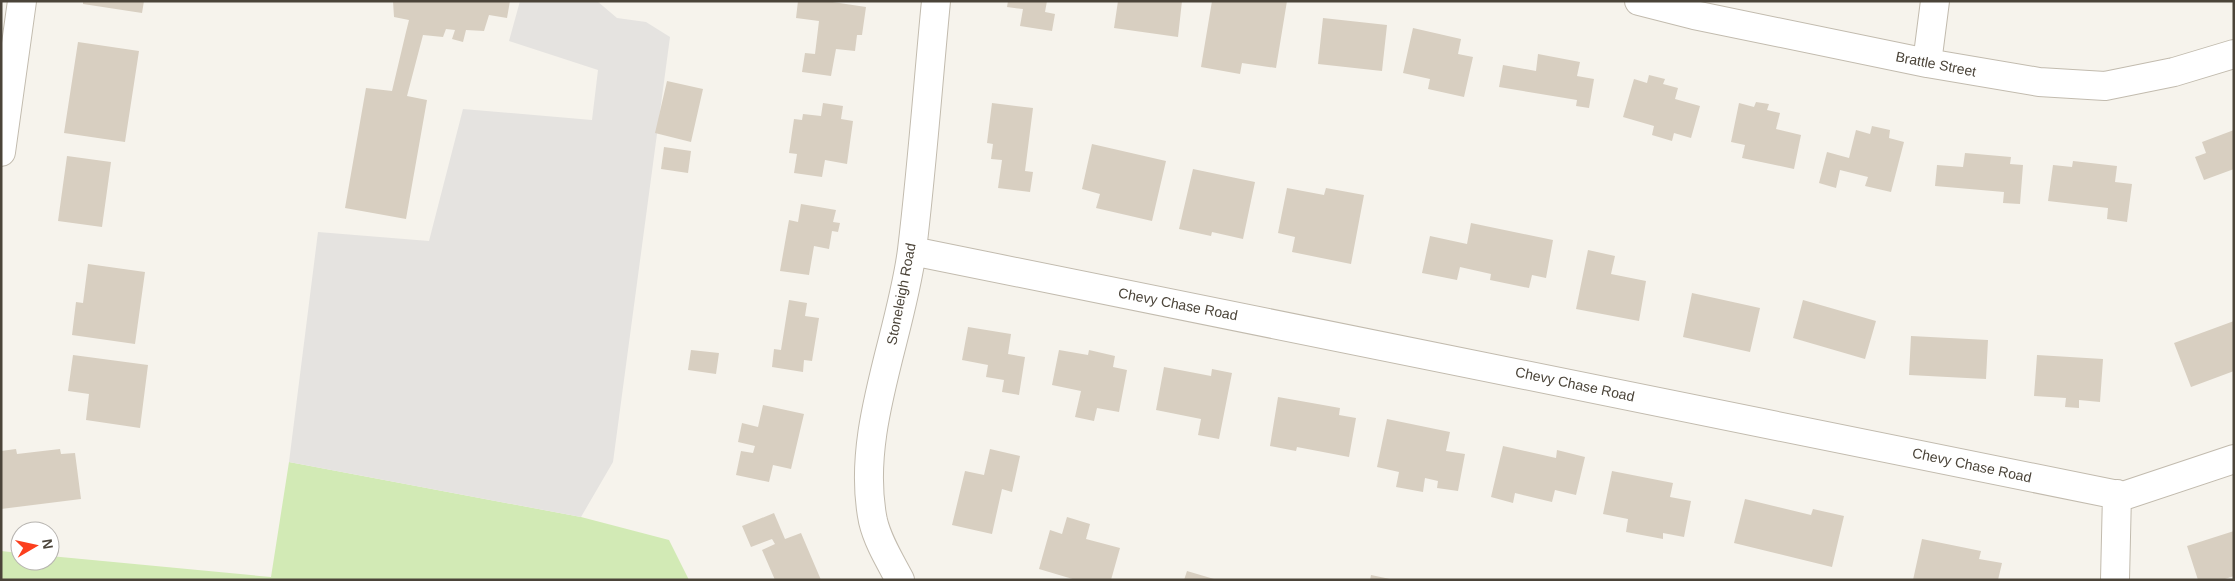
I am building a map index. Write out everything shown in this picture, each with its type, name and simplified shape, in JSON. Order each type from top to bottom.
[{"type":"street","points":[[1,152],[22,1]]},
{"type":"street","name":"Stoneleigh Road","points":[[900,580],[885,553],[874,522],[870,493],[872,440],[912,251],[936,1]]},
{"type":"street","name":"Brattle Street","points":[[1639,1],[1694,15],[1927,64],[2039,82],[2105,86],[2174,72],[2234,54]]},
{"type":"street","points":[[1927,64],[1935,1]]},
{"type":"street","name":"Chevy Chase Road","points":[[912,251],[2123,496],[2234,459]]},
{"type":"street","points":[[2115,580],[2117,494]]},
{"type":"green space","points":[[289,462],[581,517],[669,540],[689,580],[1,580],[1,551],[10,552],[10,571],[60,571],[60,557],[271,577]]},
{"type":"shaded area","points":[[520,1],[597,1],[617,18],[646,22],[670,37],[613,462],[581,517],[289,462],[318,232],[429,241],[463,109],[592,120],[598,70],[509,41]]},
{"type":"building","points":[[83,1],[144,1],[142,13],[83,4]]},
{"type":"building","points":[[393,1],[510,1],[507,18],[489,15],[484,31],[466,30],[463,42],[452,39],[455,30],[446,29],[443,37],[423,35],[407,96],[427,100],[406,219],[345,208],[366,88],[392,91],[409,20],[394,17]]},
{"type":"building","points":[[798,1],[826,1],[866,7],[862,35],[857,35],[855,51],[836,49],[831,76],[802,72],[805,53],[815,54],[819,21],[796,18]]},
{"type":"building","points":[[1008,1],[1047,1],[1045,12],[1055,14],[1052,31],[1020,26],[1023,9],[1007,7]]},
{"type":"building","points":[[1118,1],[1182,1],[1178,37],[1114,28]]},
{"type":"building","points":[[1212,1],[1287,1],[1276,68],[1242,63],[1240,74],[1201,67]]},
{"type":"building","points":[[1323,18],[1387,25],[1382,71],[1318,64]]},
{"type":"building","points":[[1413,28],[1461,39],[1458,54],[1473,57],[1464,97],[1428,89],[1430,79],[1403,73]]},
{"type":"building","points":[[78,42],[139,51],[125,142],[64,133]]},
{"type":"building","points":[[1538,54],[1580,62],[1577,76],[1594,79],[1589,108],[1576,106],[1577,100],[1499,87],[1503,65],[1536,71]]},
{"type":"building","points":[[1649,75],[1665,79],[1663,84],[1678,88],[1675,99],[1700,106],[1691,138],[1674,133],[1672,141],[1652,135],[1654,126],[1623,117],[1634,79],[1647,83]]},
{"type":"building","points":[[667,81],[703,89],[691,142],[655,133]]},
{"type":"building","points":[[1756,102],[1769,104],[1767,110],[1780,113],[1776,129],[1801,135],[1794,169],[1742,158],[1745,145],[1731,142],[1739,103],[1754,107]]},
{"type":"building","points":[[823,103],[843,106],[841,119],[853,121],[847,164],[825,160],[822,177],[794,173],[797,154],[789,153],[794,119],[802,120],[803,114],[821,116]]},
{"type":"building","points":[[992,103],[1033,108],[1025,171],[1033,172],[1030,192],[998,188],[1002,160],[991,159],[993,144],[987,143]]},
{"type":"building","points":[[1872,126],[1890,130],[1889,138],[1904,142],[1891,192],[1865,186],[1868,177],[1840,170],[1836,188],[1819,183],[1827,152],[1849,158],[1856,130],[1870,134]]},
{"type":"building","points":[[2234,130],[2234,169],[2204,180],[2195,157],[2206,153],[2202,142]]},
{"type":"building","points":[[1092,144],[1166,161],[1152,221],[1096,208],[1100,194],[1082,189]]},
{"type":"building","points":[[664,147],[691,151],[688,173],[661,169]]},
{"type":"building","points":[[1965,153],[2011,157],[2010,164],[2023,165],[2020,204],[2003,203],[2004,192],[1935,186],[1937,165],[1963,167]]},
{"type":"building","points":[[67,156],[111,162],[102,227],[58,221]]},
{"type":"building","points":[[2073,161],[2117,166],[2115,182],[2132,184],[2127,222],[2107,219],[2108,208],[2048,201],[2053,165],[2072,167]]},
{"type":"building","points":[[1193,169],[1255,182],[1243,239],[1212,232],[1211,236],[1179,229]]},
{"type":"building","points":[[1287,188],[1324,195],[1326,188],[1364,195],[1351,264],[1292,252],[1295,237],[1278,233]]},
{"type":"building","points":[[801,204],[836,210],[833,222],[840,223],[838,232],[832,231],[829,249],[814,246],[809,275],[780,271],[789,220],[798,222]]},
{"type":"building","points":[[1471,223],[1553,240],[1546,278],[1532,275],[1529,288],[1490,280],[1491,274],[1460,267],[1457,280],[1422,273],[1430,236],[1467,244]]},
{"type":"building","points":[[1588,250],[1615,256],[1611,274],[1646,281],[1639,321],[1576,309]]},
{"type":"building","points":[[88,264],[145,272],[135,344],[72,335],[76,302],[83,303]]},
{"type":"building","points":[[1692,293],[1760,308],[1750,352],[1683,337]]},
{"type":"building","points":[[789,300],[807,303],[805,316],[819,318],[812,361],[804,360],[803,372],[772,367],[774,349],[781,350]]},
{"type":"building","points":[[1803,300],[1876,321],[1865,359],[1793,338]]},
{"type":"building","points":[[2234,321],[2234,371],[2191,387],[2174,343]]},
{"type":"building","points":[[968,327],[1011,334],[1008,354],[1025,357],[1019,395],[1002,392],[1004,380],[986,377],[988,365],[962,360]]},
{"type":"building","points":[[1911,336],[1988,340],[1986,379],[1909,375]]},
{"type":"building","points":[[691,350],[719,353],[716,374],[688,370]]},
{"type":"building","points":[[1059,350],[1088,355],[1089,350],[1115,356],[1113,367],[1127,370],[1119,412],[1097,408],[1094,421],[1075,417],[1081,391],[1052,385]]},
{"type":"building","points":[[73,355],[148,365],[140,428],[86,420],[89,394],[68,391]]},
{"type":"building","points":[[2037,355],[2103,359],[2100,402],[2079,400],[2079,408],[2065,407],[2066,398],[2034,396]]},
{"type":"building","points":[[1164,367],[1211,376],[1212,369],[1232,373],[1219,439],[1198,435],[1201,419],[1156,410]]},
{"type":"building","points":[[1278,397],[1340,408],[1339,415],[1356,418],[1349,457],[1297,447],[1296,451],[1270,446]]},
{"type":"building","points":[[763,405],[804,414],[791,469],[773,465],[769,482],[736,475],[741,451],[753,453],[755,446],[738,442],[742,423],[758,427]]},
{"type":"building","points":[[1387,419],[1450,432],[1446,451],[1465,454],[1458,491],[1437,488],[1438,481],[1425,478],[1423,492],[1396,487],[1399,472],[1377,467]]},
{"type":"building","points":[[1503,446],[1556,458],[1557,450],[1585,457],[1576,495],[1555,490],[1552,502],[1515,493],[1513,503],[1491,497]]},
{"type":"building","points":[[16,449],[17,454],[60,449],[61,454],[75,453],[81,499],[1,509],[1,451]]},
{"type":"building","points":[[990,449],[1020,456],[1012,492],[1002,489],[992,534],[952,525],[965,471],[984,475]]},
{"type":"building","points":[[1612,471],[1673,483],[1670,497],[1691,501],[1684,537],[1663,533],[1663,539],[1626,532],[1628,519],[1603,514]]},
{"type":"building","points":[[1745,499],[1811,515],[1813,509],[1844,516],[1832,567],[1734,543]]},
{"type":"building","points":[[774,513],[785,539],[801,533],[821,580],[775,580],[762,550],[775,544],[772,539],[751,547],[742,526]]},
{"type":"building","points":[[1067,517],[1090,524],[1086,539],[1120,548],[1111,580],[1076,580],[1039,569],[1050,530],[1062,534]]},
{"type":"building","points":[[2234,531],[2234,576],[2222,580],[2198,580],[2187,546]]},
{"type":"building","points":[[1922,539],[1981,551],[1979,559],[2002,563],[1998,580],[1913,580]]},
{"type":"building","points":[[1187,571],[1214,579],[1214,580],[1184,580]]},
{"type":"building","points":[[1371,575],[1390,579],[1390,580],[1370,580]]}]
